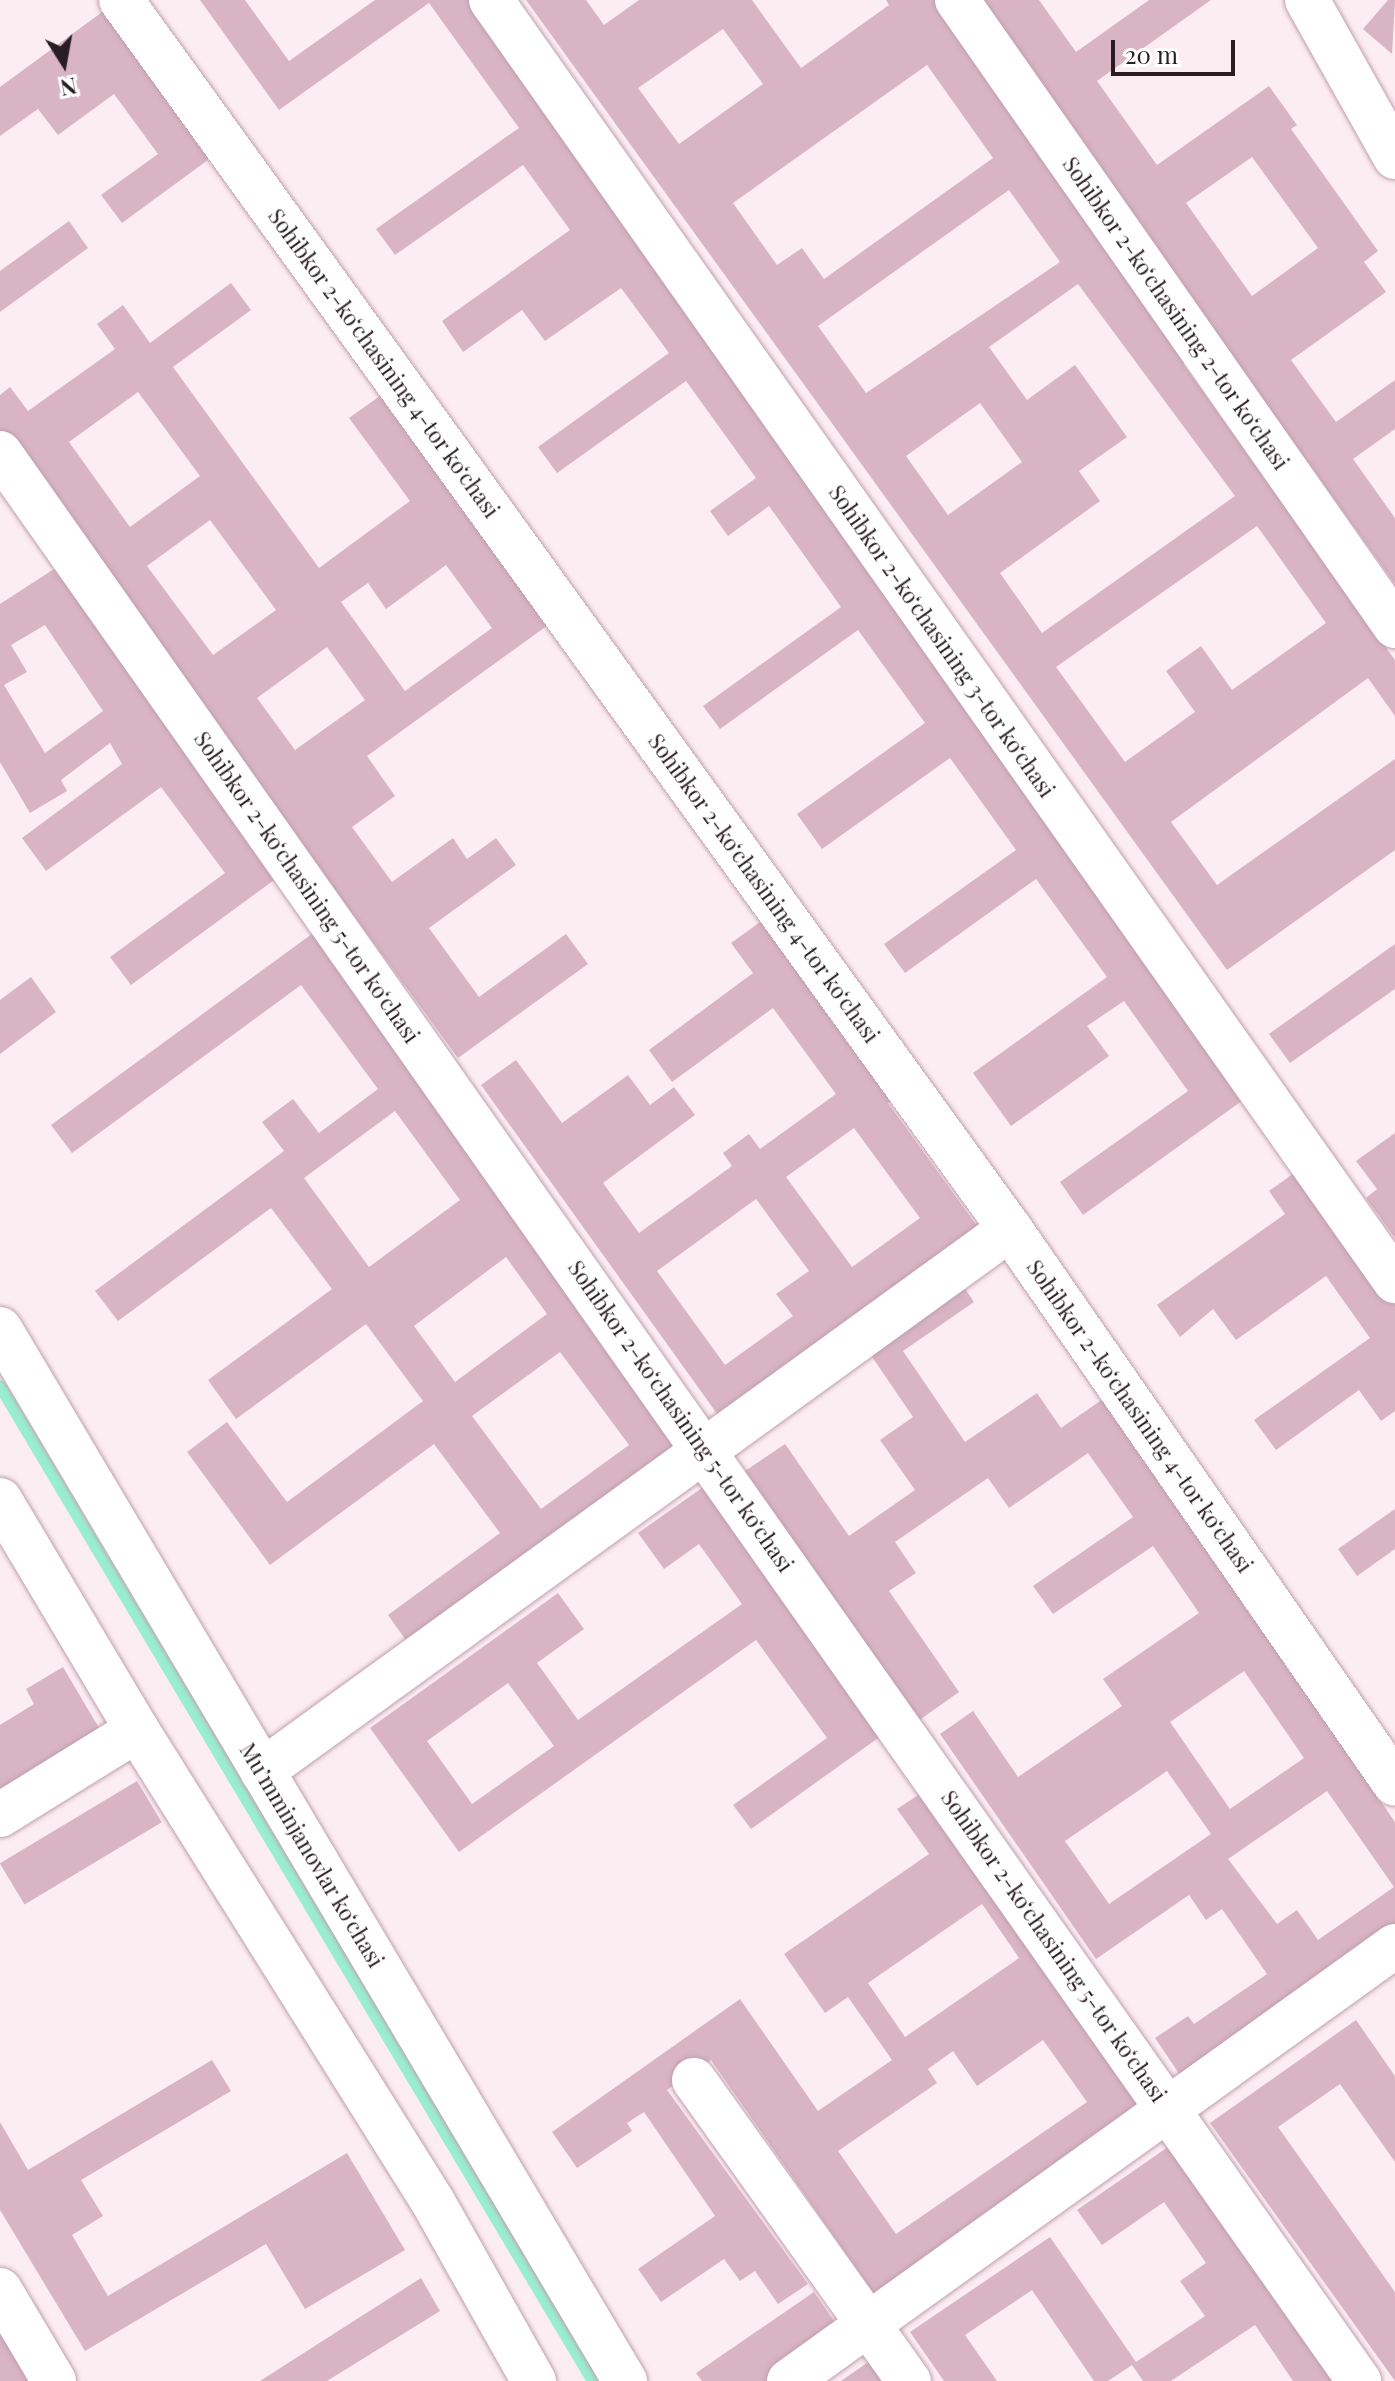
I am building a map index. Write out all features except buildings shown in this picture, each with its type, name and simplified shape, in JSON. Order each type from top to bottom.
[{"type":"street","name":"Sohibkor 2-ko‘chasining 4-tor ko‘chasi","points":[[121,0],[1010,1229],[1395,1784]]},
{"type":"street","name":"Sohibkor 2-ko‘chasining 3-tor ko‘chasi","points":[[491,0],[1395,1281]]},
{"type":"street","name":"Sohibkor 2-ko‘chasining 2-tor ko‘chasi","points":[[957,0],[1395,626]]},
{"type":"street","points":[[1307,0],[1395,157]]},
{"type":"street","name":"Sohibkor 2-ko‘chasining 5-tor ko‘chasi","points":[[0,453],[704,1447],[1359,2381]]},
{"type":"street","points":[[262,1771],[704,1447],[1010,1229]]},
{"type":"street","name":"Mu’mminjanovlar ko‘chasi","points":[[0,1329],[625,2381]]},
{"type":"street","points":[[0,1500],[137,1730],[433,2202],[534,2381]]},
{"type":"street","points":[[0,1815],[137,1730]]},
{"type":"street","points":[[789,2381],[1166,2106],[1395,1946]]},
{"type":"street","points":[[694,2080],[909,2381]]},
{"type":"street","points":[[0,2290],[54,2381]]},
{"type":"waterway","points":[[0,1386],[593,2381]]}]
